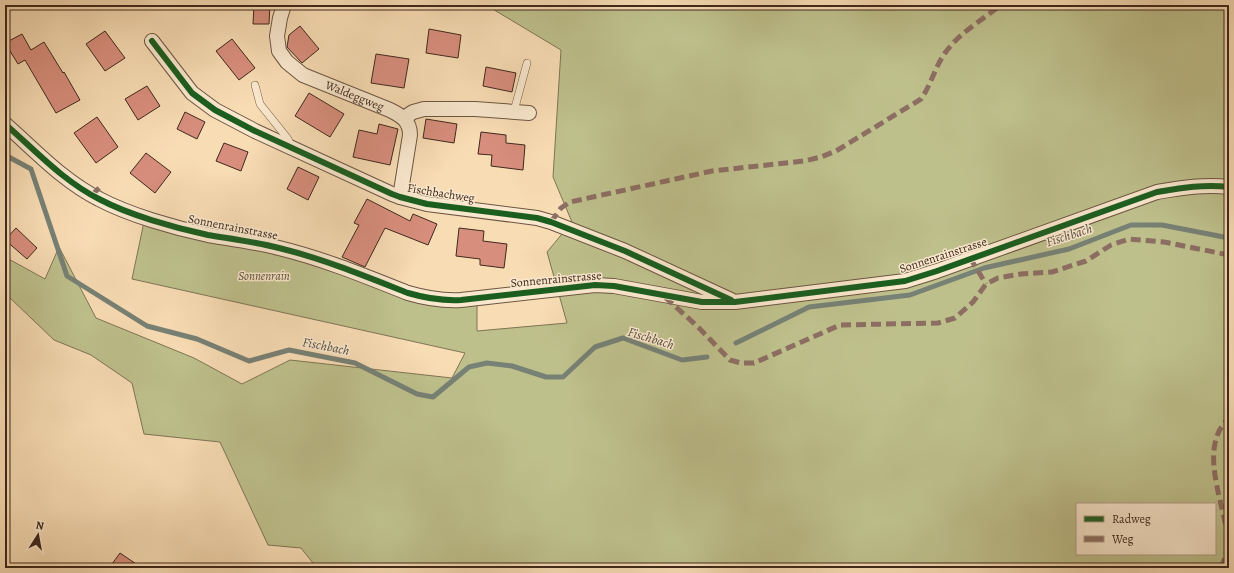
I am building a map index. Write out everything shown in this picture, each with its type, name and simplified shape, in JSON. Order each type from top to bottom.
[{"type":"street","name":"Waldeggweg","points":[[284,5],[277,36],[279,51],[287,62],[303,75],[390,110],[404,118]]},
{"type":"street","name":"Fischbachweg","points":[[152,41],[192,93],[215,110],[255,131],[400,197],[427,204],[537,218],[551,222],[625,251],[735,302]]},
{"type":"street","points":[[400,197],[410,135],[409,125],[404,118],[424,108],[475,109],[528,113]]},
{"type":"street","name":"Sonnenrainstrasse","points":[[5,124],[56,170],[74,184],[113,206],[180,228],[313,256],[408,293],[421,297],[448,300],[461,300],[595,285],[614,286],[702,302],[735,302],[905,281],[937,271],[1157,192],[1191,186],[1229,187]]},
{"type":"lane","points":[[514,111],[526,63]]},
{"type":"lane","points":[[255,85],[260,104],[288,139],[292,148]]},
{"type":"green space","name":"Sonnenrain","points":[[486,5],[1229,5],[1229,568],[317,568],[301,548],[268,545],[220,442],[144,434],[132,383],[91,355],[54,340],[10,298],[5,291],[5,257],[45,279],[59,247],[96,318],[194,358],[242,384],[290,360],[452,378],[465,353],[132,279],[145,217],[255,242],[408,293],[477,298],[477,331],[567,323],[547,252],[572,222],[553,177],[561,50]]},
{"type":"building","points":[[254,5],[270,5],[269,24],[253,24]]},
{"type":"building","points":[[300,26],[319,49],[302,63],[287,47],[289,35]]},
{"type":"building","points":[[429,29],[461,35],[458,58],[426,53]]},
{"type":"building","points":[[105,31],[125,58],[105,71],[86,44]]},
{"type":"building","points":[[22,34],[31,50],[44,42],[80,100],[56,113],[25,60],[18,64],[5,43]]},
{"type":"building","points":[[232,39],[255,68],[239,80],[216,51]]},
{"type":"building","points":[[376,54],[409,59],[404,88],[371,83]]},
{"type":"building","points":[[486,67],[516,73],[512,92],[483,86]]},
{"type":"building","points":[[147,86],[160,106],[138,120],[125,99]]},
{"type":"building","points":[[309,93],[344,114],[330,137],[295,116]]},
{"type":"building","points":[[185,112],[205,122],[197,139],[177,129]]},
{"type":"building","points":[[97,117],[118,147],[96,163],[74,133]]},
{"type":"building","points":[[426,119],[457,124],[454,143],[423,138]]},
{"type":"building","points":[[379,124],[398,129],[390,165],[353,157],[359,130],[377,134]]},
{"type":"building","points":[[481,132],[506,135],[506,143],[525,145],[523,170],[491,166],[492,155],[478,154]]},
{"type":"building","points":[[224,143],[248,152],[241,171],[216,161]]},
{"type":"building","points":[[146,153],[171,172],[155,193],[130,173]]},
{"type":"building","points":[[298,167],[319,177],[308,200],[287,189]]},
{"type":"building","points":[[367,199],[410,221],[413,214],[437,224],[428,245],[385,228],[365,267],[342,257],[359,225],[354,223]]},
{"type":"building","points":[[16,228],[37,248],[27,259],[5,240]]},
{"type":"building","points":[[459,228],[484,231],[483,241],[507,244],[504,268],[480,265],[480,259],[456,256]]},
{"type":"building","points":[[120,553],[142,568],[109,568]]},
{"type":"waterway","name":"Fischbach","points":[[5,155],[31,169],[67,276],[147,326],[197,339],[249,361],[289,350],[355,363],[417,394],[433,397],[469,367],[487,363],[512,366],[546,377],[563,377],[595,347],[623,338],[682,360],[707,357]]},
{"type":"waterway","name":"Fischbach","points":[[736,343],[809,307],[910,295],[984,268],[1069,249],[1131,225],[1162,225],[1229,238]]},
{"type":"marked path","points":[[551,222],[561,208],[570,202],[712,171],[804,161],[821,157],[836,151],[921,99],[945,53],[957,39],[1001,5]]},
{"type":"marked path","points":[[92,195],[100,187]]},
{"type":"marked path","points":[[665,297],[698,327],[730,360],[741,363],[754,363],[840,325],[938,323],[955,318],[973,302],[986,284],[998,278],[1021,274],[1052,272],[1086,261],[1111,245],[1129,239],[1164,242],[1229,255]]},
{"type":"marked path","points":[[970,258],[986,284]]},
{"type":"marked path","points":[[1221,568],[1227,552],[1228,542],[1215,478],[1214,461],[1215,445],[1219,430],[1229,418]]},
{"type":"cycle path","points":[[152,41],[192,93],[215,110],[255,131],[392,194],[427,204],[537,218],[551,222],[625,251],[731,300]]},
{"type":"cycle path","points":[[5,124],[61,174],[86,192],[111,205],[167,225],[208,235],[262,244],[296,252],[344,268],[408,293],[427,298],[448,300],[461,300],[595,285],[614,286],[702,302],[735,302],[905,281],[937,271],[1157,192],[1202,186],[1229,187]]}]
